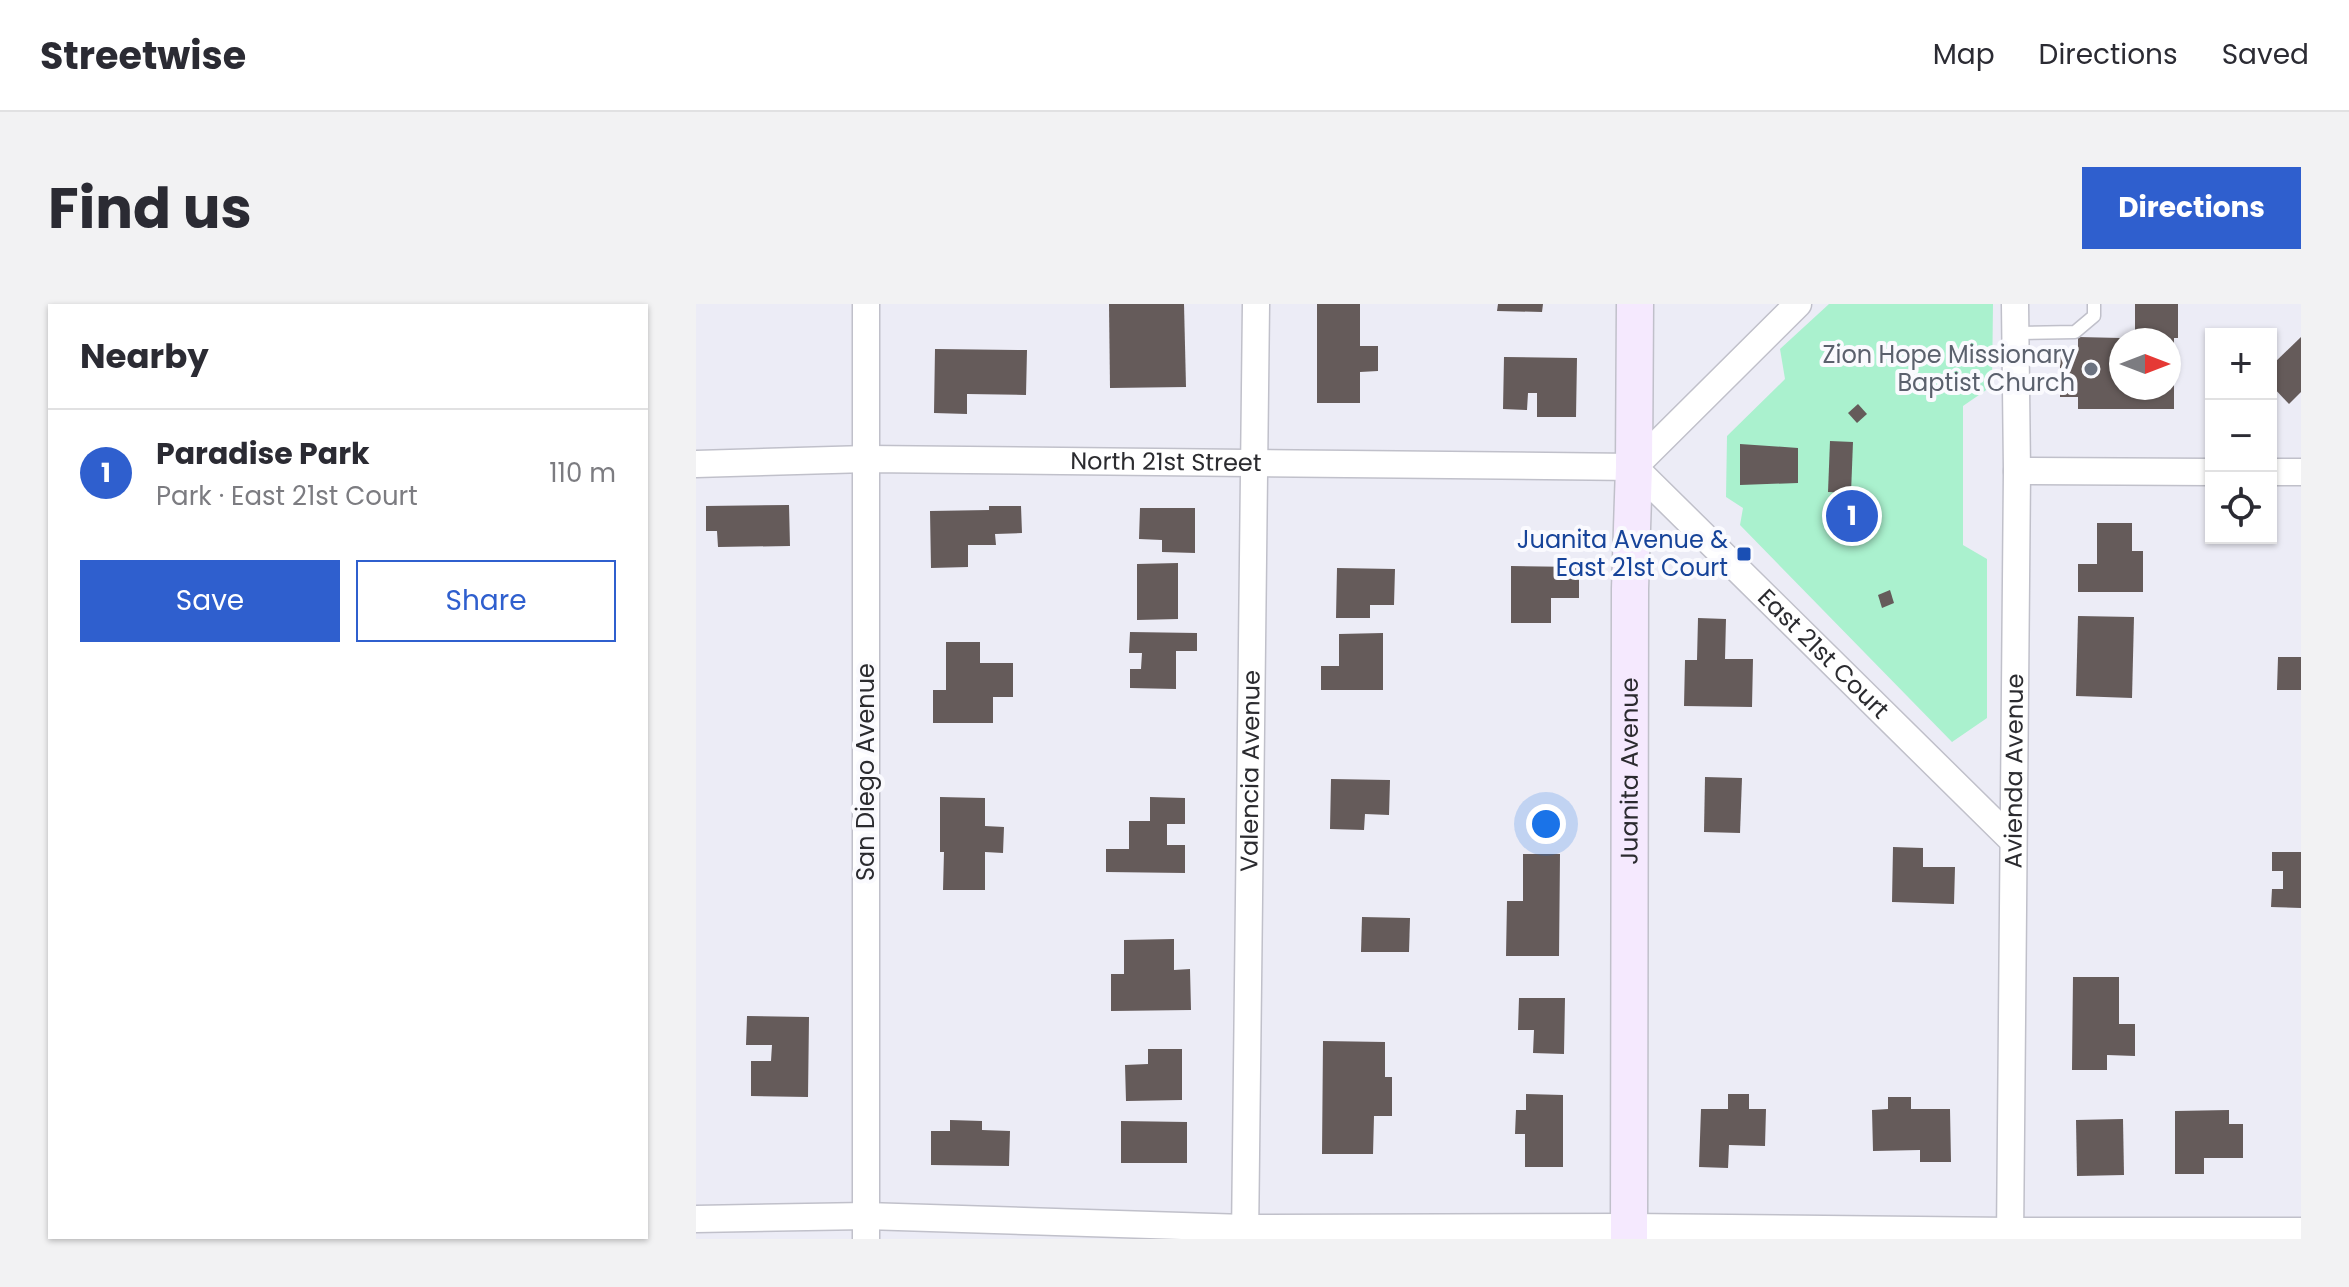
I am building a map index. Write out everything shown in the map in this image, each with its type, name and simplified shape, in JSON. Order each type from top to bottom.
[{"type":"street","name":"San Diego Avenue","points":[[866,304],[866,1228]]},
{"type":"street","name":"Valencia Avenue","points":[[1245,1233],[1256,304]]},
{"type":"street","name":"Juanita Avenue","points":[[1629,1233],[1630,589],[1635,304]]},
{"type":"street","points":[[1634,467],[1798,304]]},
{"type":"street","name":"Avienda Avenue","points":[[2010,1235],[2017,471],[2015,304]]},
{"type":"street","name":"North 21st Street","points":[[696,464],[867,459],[1634,467]]},
{"type":"street","name":"East 21st Court","points":[[1634,467],[2012,840]]},
{"type":"street","points":[[2017,471],[2205,472]]},
{"type":"street","points":[[2277,472],[2301,472]]},
{"type":"street","points":[[696,1219],[866,1228],[1245,1233],[2010,1235],[2301,1231]]},
{"type":"lane","points":[[2015,333],[2075,332],[2094,316],[2094,304]]},
{"type":"green space","points":[[1829,304],[1993,304],[1992,386],[1963,406],[1963,545],[1987,559],[1987,718],[1952,742],[1740,525],[1743,508],[1726,497],[1727,436],[1785,379],[1780,349]]},
{"type":"building","points":[[1109,304],[1184,304],[1186,387],[1110,388]]},
{"type":"building","points":[[1317,304],[1360,304],[1360,346],[1378,346],[1378,371],[1360,372],[1360,403],[1317,403]]},
{"type":"building","points":[[1498,304],[1543,304],[1542,312],[1497,311]]},
{"type":"building","name":"Zion Hope Missionary Baptist Church","points":[[2135,304],[2178,304],[2178,328],[2135,328]]},
{"type":"building","name":"Zion Hope Missionary Baptist Church","points":[[2078,337],[2109,338],[2109,400],[2174,400],[2174,409],[2078,409],[2078,397],[2060,397],[2060,349],[2078,349]]},
{"type":"building","points":[[2301,337],[2301,392],[2289,404],[2277,391],[2277,360]]},
{"type":"building","points":[[935,349],[1027,350],[1026,395],[967,394],[967,414],[934,413]]},
{"type":"building","points":[[1504,357],[1577,358],[1576,417],[1537,417],[1537,393],[1528,393],[1527,410],[1503,409]]},
{"type":"building","points":[[1858,404],[1867,414],[1857,423],[1848,413]]},
{"type":"building","points":[[1830,441],[1853,442],[1851,493],[1828,492]]},
{"type":"building","points":[[1740,444],[1798,448],[1798,483],[1740,485]]},
{"type":"building","points":[[1836,497],[1852,497],[1852,514],[1836,514]]},
{"type":"building","points":[[789,505],[790,546],[718,547],[717,531],[706,531],[706,506]]},
{"type":"building","points":[[989,506],[1021,506],[1022,533],[995,534],[996,545],[968,545],[968,567],[931,568],[930,511],[989,510]]},
{"type":"building","points":[[1140,508],[1195,508],[1195,553],[1162,552],[1162,540],[1139,539]]},
{"type":"building","points":[[2097,523],[2132,523],[2132,551],[2143,551],[2143,592],[2078,592],[2078,564],[2097,564]]},
{"type":"building","points":[[1178,563],[1178,619],[1137,620],[1137,564]]},
{"type":"building","points":[[1511,566],[1579,567],[1579,598],[1551,598],[1551,623],[1511,623]]},
{"type":"building","points":[[1337,568],[1395,569],[1394,605],[1370,605],[1370,618],[1336,618]]},
{"type":"building","points":[[1890,590],[1894,603],[1882,608],[1878,595]]},
{"type":"building","points":[[2078,616],[2134,617],[2132,698],[2076,696]]},
{"type":"building","points":[[1698,618],[1726,619],[1725,659],[1753,659],[1752,707],[1684,706],[1685,660],[1697,660]]},
{"type":"building","points":[[1130,632],[1197,633],[1197,651],[1176,651],[1176,689],[1130,688],[1130,669],[1141,669],[1142,653],[1129,653]]},
{"type":"building","points":[[1383,633],[1383,690],[1321,690],[1321,666],[1339,666],[1339,634]]},
{"type":"building","points":[[946,642],[980,642],[980,663],[1013,663],[1013,697],[993,697],[993,723],[933,723],[933,690],[946,690]]},
{"type":"building","points":[[2278,657],[2301,657],[2301,690],[2277,690]]},
{"type":"building","points":[[1705,777],[1742,778],[1740,833],[1704,832]]},
{"type":"building","points":[[1331,779],[1390,780],[1389,815],[1365,814],[1364,830],[1330,829]]},
{"type":"building","points":[[940,797],[985,798],[985,826],[1004,827],[1003,853],[985,852],[985,890],[943,890]]},
{"type":"building","points":[[1150,797],[1185,798],[1185,824],[1167,824],[1167,845],[1185,845],[1185,873],[1106,872],[1106,849],[1129,849],[1129,821],[1150,821]]},
{"type":"building","points":[[1893,847],[1923,848],[1923,867],[1955,867],[1954,904],[1892,902]]},
{"type":"building","points":[[2272,852],[2301,852],[2301,908],[2271,907],[2272,889],[2283,889],[2283,871],[2272,871]]},
{"type":"building","points":[[1523,854],[1560,854],[1559,956],[1506,956],[1507,901],[1523,901]]},
{"type":"building","points":[[1362,917],[1410,918],[1409,952],[1361,952]]},
{"type":"building","points":[[1174,939],[1174,970],[1190,969],[1191,1010],[1111,1011],[1111,974],[1124,974],[1124,940]]},
{"type":"building","points":[[2073,977],[2119,977],[2119,1024],[2135,1024],[2135,1056],[2107,1055],[2107,1070],[2072,1070]]},
{"type":"building","points":[[1519,998],[1565,998],[1564,1054],[1533,1053],[1534,1030],[1518,1030]]},
{"type":"building","points":[[747,1016],[809,1017],[808,1097],[751,1096],[751,1061],[771,1061],[772,1045],[746,1045]]},
{"type":"building","points":[[1323,1041],[1385,1042],[1385,1077],[1392,1077],[1392,1116],[1374,1116],[1373,1154],[1322,1154]]},
{"type":"building","points":[[1148,1049],[1182,1049],[1182,1100],[1126,1101],[1125,1065],[1148,1064]]},
{"type":"building","points":[[1526,1094],[1563,1095],[1563,1167],[1525,1167],[1525,1134],[1515,1134],[1516,1110],[1526,1110]]},
{"type":"building","points":[[1728,1094],[1749,1094],[1749,1109],[1766,1109],[1765,1146],[1729,1145],[1728,1168],[1699,1167],[1701,1109],[1728,1109]]},
{"type":"building","points":[[1888,1097],[1911,1097],[1911,1109],[1950,1109],[1951,1162],[1920,1162],[1920,1150],[1873,1151],[1872,1110],[1888,1109]]},
{"type":"building","points":[[2229,1110],[2229,1124],[2243,1124],[2243,1158],[2204,1158],[2204,1174],[2175,1174],[2175,1111]]},
{"type":"building","points":[[2123,1119],[2124,1175],[2077,1176],[2076,1120]]},
{"type":"building","points":[[950,1120],[982,1121],[982,1130],[1010,1131],[1009,1166],[931,1165],[931,1131],[950,1131]]},
{"type":"building","points":[[1121,1121],[1187,1122],[1187,1163],[1121,1163]]},
{"type":"place","name":"Zion Hope Missionary Baptist Church","points":[[2091,369]]},
{"type":"place","name":"Paradise Park","points":[[1852,516]]},
{"type":"place","name":"Juanita Avenue & East 21st Court","points":[[1744,554]]}]
